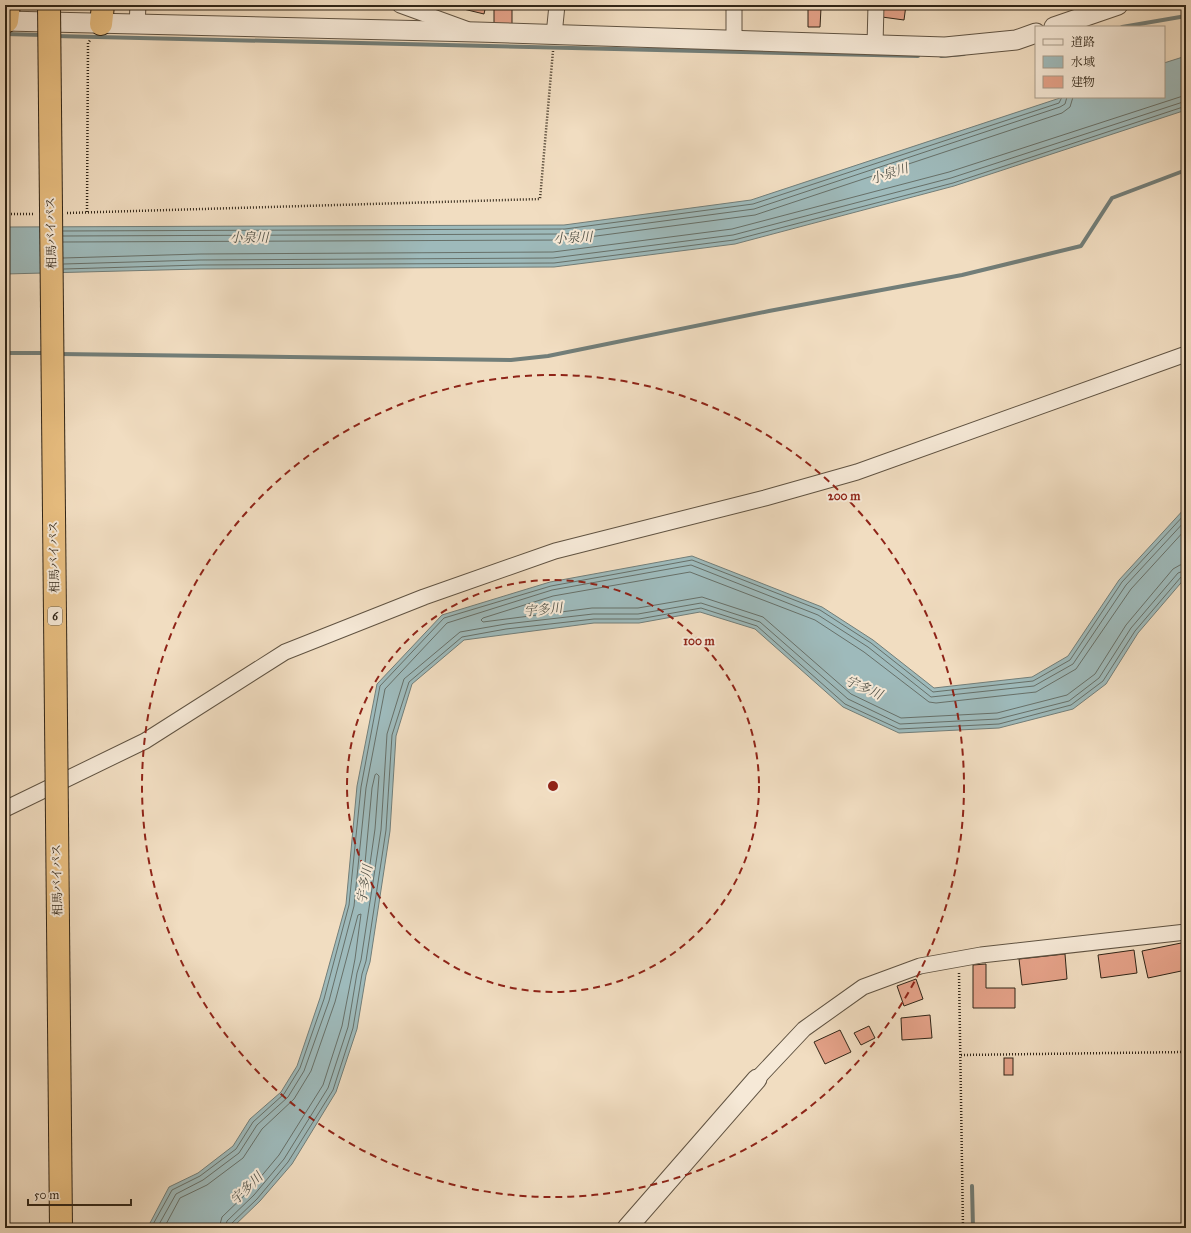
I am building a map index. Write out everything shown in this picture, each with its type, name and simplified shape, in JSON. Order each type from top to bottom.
[{"type":"highway","name":"相馬バイパス","points":[[49,5],[60,1228]]},
{"type":"street","points":[[137,25],[138,5]]},
{"type":"street","points":[[400,5],[477,32]]},
{"type":"street","points":[[554,35],[557,5]]},
{"type":"street","points":[[734,5],[734,40]]},
{"type":"street","points":[[875,45],[876,5]]},
{"type":"street","points":[[1057,26],[1118,5]]},
{"type":"street","points":[[7,16],[102,14],[137,25],[477,32],[945,47],[1016,40],[1035,33]]},
{"type":"street","points":[[5,809],[145,740],[285,652],[424,597],[555,551],[765,498],[857,472],[1186,354]]},
{"type":"street","points":[[627,1228],[757,1079],[804,1028],[862,987],[920,966],[959,959],[1186,932]]},
{"type":"path","points":[[87,212],[88,43],[102,14]]},
{"type":"path","points":[[5,85],[7,16]]},
{"type":"path","points":[[65,213],[540,199],[554,35]]},
{"type":"path","points":[[5,214],[35,214]]},
{"type":"path","points":[[959,959],[963,1228]]},
{"type":"path","points":[[961,1054],[1186,1052]]},
{"type":"water","name":"小泉川","points":[[1186,56],[1186,110],[954,186],[735,244],[554,267],[200,269],[5,274],[5,227],[564,225],[751,200],[1060,98],[1165,98],[1165,63]]},
{"type":"water","name":"宇多川","points":[[1186,507],[1186,577],[1138,633],[1106,684],[1073,709],[999,728],[899,733],[843,707],[755,629],[700,612],[639,623],[594,623],[464,640],[412,684],[396,736],[390,831],[370,962],[366,975],[357,1029],[336,1092],[292,1164],[260,1201],[232,1228],[145,1228],[150,1223],[169,1187],[198,1173],[233,1146],[250,1119],[281,1092],[297,1066],[320,998],[346,904],[357,786],[377,684],[442,615],[550,582],[692,556],[822,607],[873,640],[934,688],[1032,677],[1068,656],[1119,580]]},
{"type":"building","points":[[447,5],[486,5],[484,14]]},
{"type":"building","points":[[494,5],[512,5],[512,25],[494,25]]},
{"type":"building","points":[[884,5],[906,5],[904,20],[882,17]]},
{"type":"building","points":[[808,8],[821,8],[820,27],[808,27]]},
{"type":"building","points":[[1186,942],[1186,970],[1148,978],[1142,951]]},
{"type":"building","points":[[1134,950],[1137,973],[1101,978],[1098,955]]},
{"type":"building","points":[[1065,954],[1067,979],[1022,985],[1019,959]]},
{"type":"building","points":[[986,964],[986,988],[1015,988],[1015,1008],[973,1008],[973,965]]},
{"type":"building","points":[[916,979],[923,999],[904,1006],[897,986]]},
{"type":"building","points":[[1184,985],[1186,985],[1186,1008],[1185,1008]]},
{"type":"building","points":[[930,1015],[932,1038],[902,1040],[901,1018]]},
{"type":"building","points":[[869,1026],[875,1038],[861,1045],[854,1033]]},
{"type":"building","points":[[840,1030],[851,1052],[825,1064],[814,1042]]},
{"type":"building","points":[[1004,1058],[1013,1058],[1013,1075],[1004,1075]]},
{"type":"waterway","points":[[1128,26],[1186,16]]},
{"type":"waterway","points":[[5,34],[43,35]]},
{"type":"waterway","points":[[55,36],[918,56]]},
{"type":"waterway","points":[[941,56],[964,54]]},
{"type":"waterway","points":[[59,354],[511,360],[548,356],[769,311],[962,275],[1081,246],[1112,198],[1186,170]]},
{"type":"waterway","points":[[5,353],[47,353]]},
{"type":"waterway","points":[[972,1186],[973,1228]]}]
